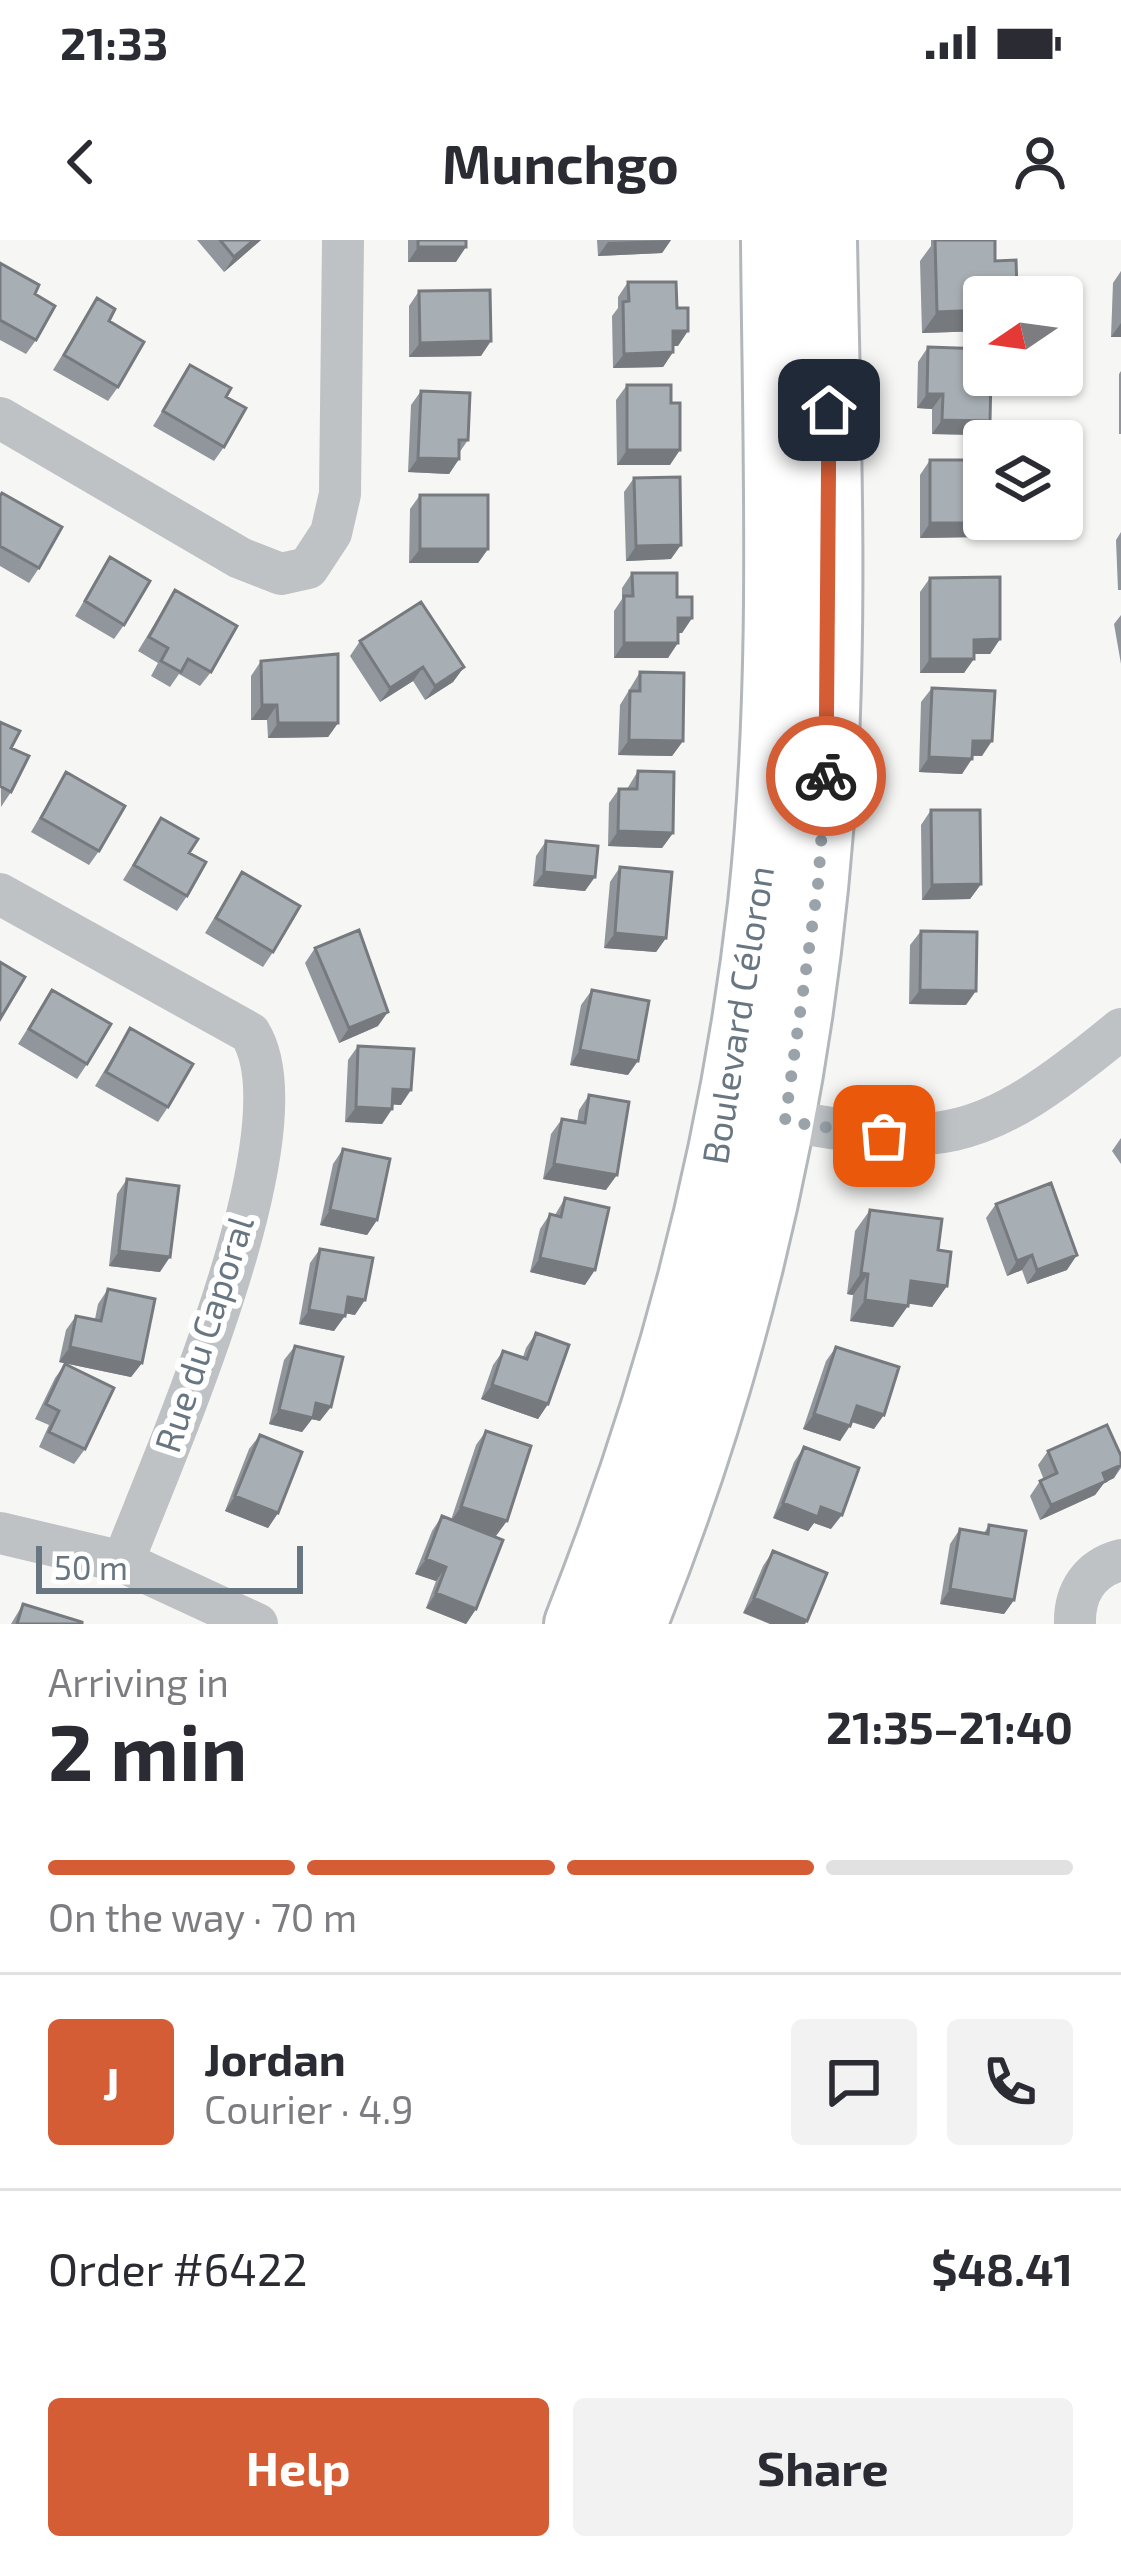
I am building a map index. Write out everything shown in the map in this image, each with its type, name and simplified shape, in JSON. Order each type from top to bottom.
[{"type":"street","points":[[0,418],[240,558],[281,574],[308,568],[332,532],[340,494],[343,240]]},
{"type":"street","name":"Boulevard Céloron","points":[[636,1624],[680,1513],[722,1378],[757,1116],[759,903],[774,657],[772,240]]},
{"type":"street","name":"Boulevard Céloron","points":[[574,1624],[757,1116],[818,884],[831,601],[826,240]]},
{"type":"street","name":"Rue du Caporal","points":[[0,893],[250,1033],[263,1054],[268,1089],[256,1171],[223,1301],[123,1562]]},
{"type":"street","points":[[757,1116],[884,1136],[959,1130],[1015,1110],[1121,1029]]},
{"type":"street","points":[[0,1533],[123,1562],[257,1624]]},
{"type":"street","points":[[1075,1624],[1077,1598],[1087,1580],[1121,1559]]},
{"type":"building","points":[[220,240],[254,240],[234,257]]},
{"type":"building","points":[[418,240],[466,240],[466,247],[418,247]]},
{"type":"building","points":[[935,240],[995,240],[995,261],[1016,260],[1017,276],[963,276],[963,311],[937,312]]},
{"type":"building","points":[[0,263],[39,285],[35,294],[55,306],[36,340],[0,320]]},
{"type":"building","points":[[628,282],[676,282],[677,308],[688,308],[688,331],[673,331],[673,352],[624,354],[623,302],[629,301]]},
{"type":"building","points":[[490,290],[491,341],[420,343],[419,291]]},
{"type":"building","points":[[97,298],[115,309],[109,321],[144,342],[118,387],[64,355]]},
{"type":"building","points":[[928,347],[963,348],[963,396],[991,396],[990,420],[942,420],[943,394],[927,394]]},
{"type":"building","points":[[190,365],[231,388],[226,397],[246,408],[224,447],[163,411]]},
{"type":"building","points":[[627,385],[671,385],[671,403],[680,403],[680,450],[627,450]]},
{"type":"building","points":[[421,391],[470,393],[468,440],[459,440],[459,459],[418,458]]},
{"type":"building","points":[[930,460],[963,460],[963,523],[930,523]]},
{"type":"building","points":[[680,477],[681,545],[636,546],[634,478]]},
{"type":"building","points":[[2,493],[62,527],[39,568],[0,546]]},
{"type":"building","points":[[420,495],[488,495],[488,549],[420,549]]},
{"type":"building","points":[[110,557],[150,581],[124,625],[85,601]]},
{"type":"building","points":[[632,573],[677,573],[677,597],[692,597],[692,618],[678,618],[678,643],[624,643],[624,596],[633,596]]},
{"type":"building","points":[[1000,577],[1000,639],[974,640],[974,659],[930,659],[930,578]]},
{"type":"building","points":[[175,590],[237,626],[211,672],[188,659],[181,672],[161,661],[168,648],[149,637]]},
{"type":"building","points":[[421,602],[464,667],[435,686],[423,667],[390,688],[360,641]]},
{"type":"building","points":[[338,654],[338,723],[278,723],[277,705],[262,705],[261,661]]},
{"type":"building","points":[[640,672],[684,673],[683,741],[629,740],[630,691],[640,691]]},
{"type":"building","points":[[932,688],[995,691],[992,741],[973,741],[972,759],[929,757]]},
{"type":"building","points":[[0,722],[20,731],[11,748],[29,756],[11,792],[0,786]]},
{"type":"building","points":[[638,771],[674,772],[673,833],[618,831],[619,789],[637,789]]},
{"type":"building","points":[[66,772],[125,806],[99,851],[41,818]]},
{"type":"building","points":[[931,810],[980,810],[981,884],[932,885]]},
{"type":"building","points":[[161,818],[198,839],[189,853],[206,862],[187,896],[134,865]]},
{"type":"building","points":[[546,841],[598,846],[595,877],[544,872]]},
{"type":"building","points":[[620,867],[672,872],[666,938],[615,933]]},
{"type":"building","points":[[242,872],[300,906],[273,952],[216,918]]},
{"type":"building","points":[[359,930],[388,1012],[349,1028],[315,948]]},
{"type":"building","points":[[921,931],[977,932],[976,991],[920,990]]},
{"type":"building","points":[[0,962],[25,977],[0,1019]]},
{"type":"building","points":[[52,990],[111,1024],[87,1064],[29,1029]]},
{"type":"building","points":[[592,990],[649,1001],[638,1061],[580,1050]]},
{"type":"building","points":[[130,1028],[193,1064],[168,1107],[106,1072]]},
{"type":"building","points":[[358,1046],[414,1049],[411,1090],[393,1089],[392,1109],[356,1107]]},
{"type":"building","points":[[589,1095],[629,1102],[617,1175],[554,1164],[562,1119],[585,1123]]},
{"type":"building","points":[[343,1149],[390,1159],[377,1220],[330,1210]]},
{"type":"building","points":[[127,1179],[179,1186],[170,1257],[119,1251]]},
{"type":"building","points":[[1051,1183],[1077,1255],[1037,1270],[1032,1255],[1017,1261],[996,1204]]},
{"type":"building","points":[[565,1198],[609,1208],[595,1270],[540,1258],[550,1214],[561,1217]]},
{"type":"building","points":[[870,1210],[942,1219],[938,1250],[951,1252],[947,1286],[911,1281],[908,1306],[865,1300],[868,1274],[861,1273]]},
{"type":"building","points":[[320,1249],[373,1258],[365,1300],[348,1297],[345,1316],[309,1310]]},
{"type":"building","points":[[108,1289],[155,1299],[142,1363],[70,1347],[76,1316],[101,1321]]},
{"type":"building","points":[[536,1333],[569,1345],[548,1404],[492,1385],[503,1351],[527,1359]]},
{"type":"building","points":[[295,1346],[343,1357],[331,1407],[316,1403],[313,1418],[279,1410]]},
{"type":"building","points":[[836,1347],[899,1367],[884,1415],[857,1406],[850,1426],[814,1414]]},
{"type":"building","points":[[65,1364],[114,1388],[85,1449],[49,1432],[59,1411],[46,1404]]},
{"type":"building","points":[[1107,1425],[1121,1465],[1103,1473],[1106,1481],[1051,1505],[1040,1481],[1057,1473],[1048,1451]]},
{"type":"building","points":[[486,1431],[531,1446],[507,1521],[461,1507]]},
{"type":"building","points":[[260,1435],[302,1452],[278,1513],[235,1496]]},
{"type":"building","points":[[804,1447],[859,1468],[842,1515],[821,1507],[818,1517],[783,1503]]},
{"type":"building","points":[[442,1516],[503,1540],[476,1609],[436,1593],[446,1567],[426,1559]]},
{"type":"building","points":[[989,1525],[1026,1531],[1014,1600],[950,1589],[960,1529],[988,1534]]},
{"type":"building","points":[[773,1551],[827,1573],[807,1621],[754,1598]]},
{"type":"building","points":[[23,1604],[82,1622],[82,1624],[17,1624]]},
{"type":"way so far","points":[[826,776],[818,884],[785,1121],[884,1136]]},
{"type":"route","points":[[826,776],[831,623],[829,410]]}]
